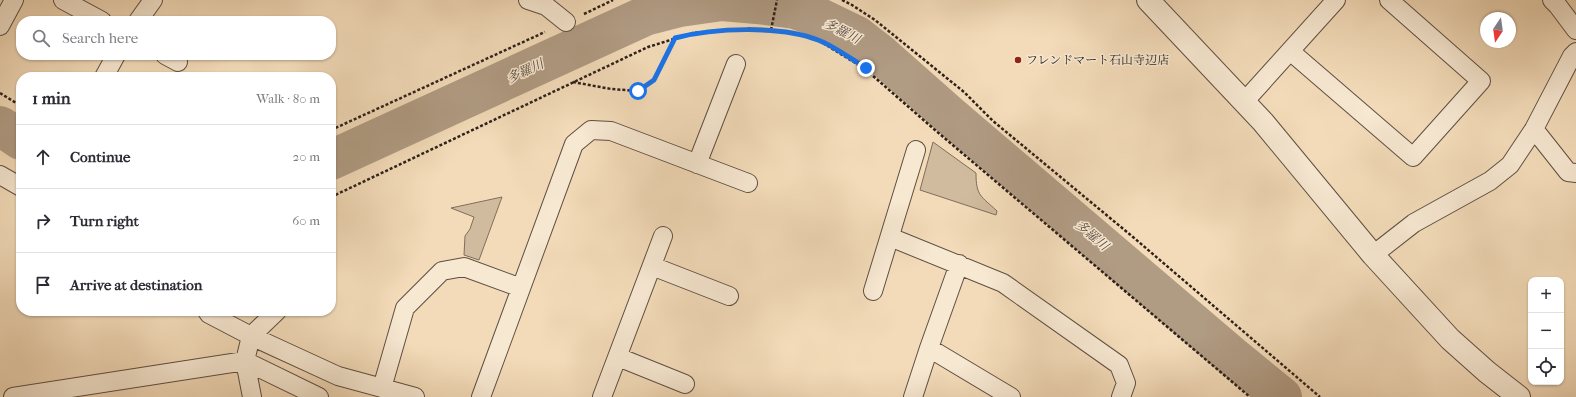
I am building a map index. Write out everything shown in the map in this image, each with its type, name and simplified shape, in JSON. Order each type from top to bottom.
[{"type":"street","points":[[0,26],[14,0]]},
{"type":"street","points":[[63,0],[93,16]]},
{"type":"street","points":[[142,16],[153,0]]},
{"type":"street","points":[[528,0],[546,6],[566,22]]},
{"type":"street","points":[[1148,0],[1263,122],[1373,255],[1450,339],[1487,372],[1520,397]]},
{"type":"street","points":[[1244,102],[1336,0]]},
{"type":"street","points":[[1290,51],[1413,157],[1481,81],[1389,0]]},
{"type":"street","points":[[1552,0],[1576,30]]},
{"type":"street","points":[[1373,255],[1414,223],[1490,181],[1510,166],[1534,129],[1572,56],[1576,52]]},
{"type":"street","points":[[107,72],[113,60]]},
{"type":"street","points":[[697,164],[736,64]]},
{"type":"street","points":[[1534,129],[1568,172],[1576,173]]},
{"type":"street","points":[[480,397],[574,144],[591,130],[612,131],[748,183]]},
{"type":"street","points":[[873,291],[916,150]]},
{"type":"street","points":[[0,175],[16,184]]},
{"type":"street","points":[[602,397],[663,236]]},
{"type":"street","points":[[890,237],[1003,283],[1119,365],[1126,383],[1121,397]]},
{"type":"street","points":[[913,397],[959,264]]},
{"type":"street","points":[[652,266],[728,296]]},
{"type":"street","points":[[382,388],[405,308],[442,271],[464,267],[521,288]]},
{"type":"street","points":[[213,316],[251,336],[338,376],[415,397]]},
{"type":"street","points":[[252,397],[245,361],[251,336],[272,316]]},
{"type":"street","points":[[929,348],[1011,397]]},
{"type":"street","points":[[618,357],[685,384]]},
{"type":"street","points":[[13,397],[245,361],[318,397]]},
{"type":"path","points":[[336,128],[613,0]]},
{"type":"path","points":[[771,30],[777,0]]},
{"type":"path","points":[[842,0],[875,20],[964,92],[993,122],[1133,237],[1320,397]]},
{"type":"path","points":[[336,195],[648,47],[693,33],[771,30],[793,33],[818,40],[866,68],[935,130],[1250,397]]},
{"type":"path","points":[[572,82],[611,89],[638,91],[654,80],[675,38]]},
{"type":"path","points":[[0,93],[16,103]]},
{"type":"shaded area","points":[[933,142],[976,173],[978,191],[980,195],[997,211],[996,215],[920,190]]},
{"type":"shaded area","points":[[502,197],[479,260],[464,255],[465,236],[470,229],[474,217],[451,208]]},
{"type":"waterway","name":"多羅川","points":[[336,158],[645,16],[680,7],[722,1],[795,9],[822,19],[857,36],[879,53],[948,114],[1282,397]]},
{"type":"waterway","name":"多羅川","points":[[0,126],[16,137]]},
{"type":"place","name":"フレンドマート石山寺辺店","points":[[1018,60]]},
{"type":"route","points":[[638,91],[654,80],[664,57],[675,38],[693,33],[771,30],[793,33],[818,40],[866,68]]}]
